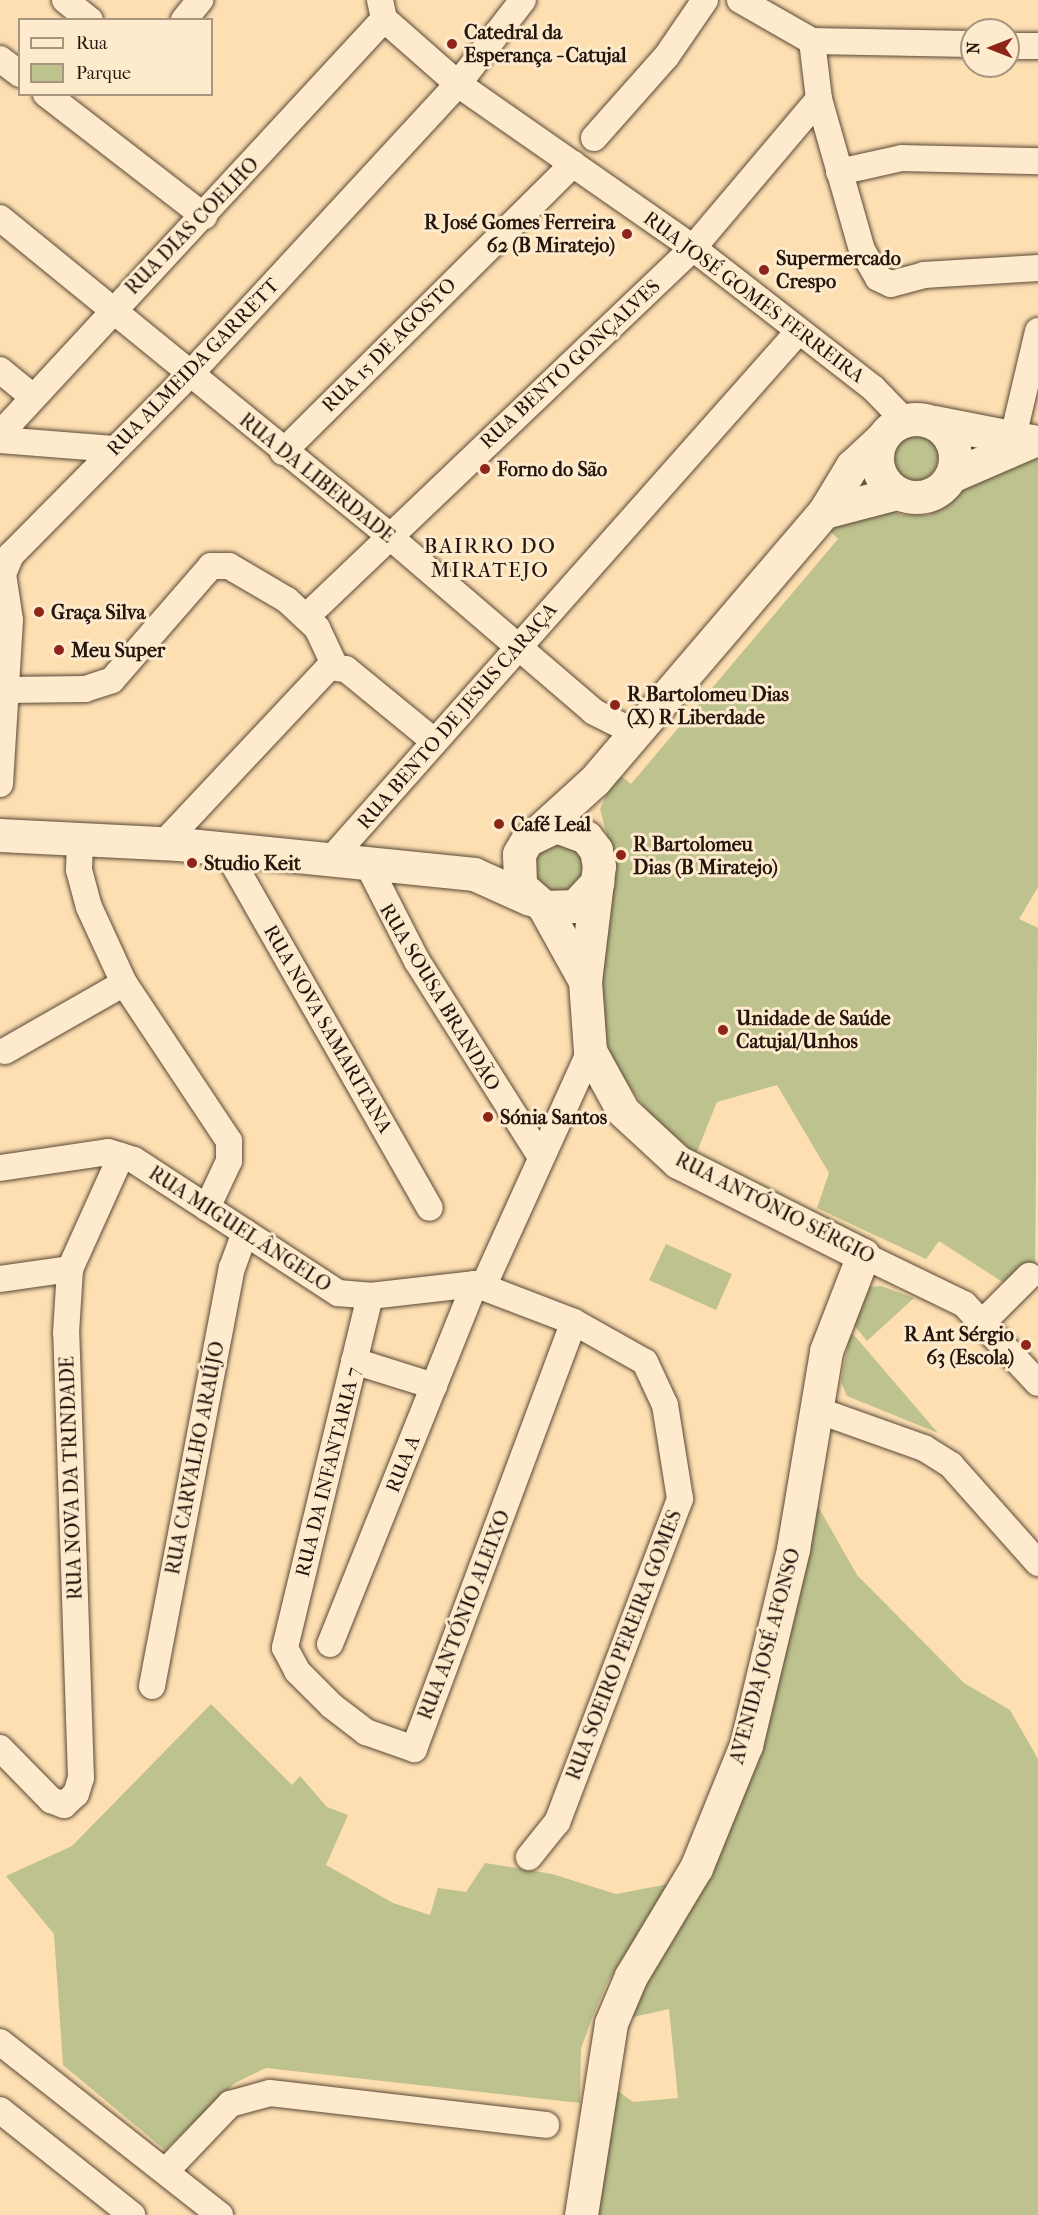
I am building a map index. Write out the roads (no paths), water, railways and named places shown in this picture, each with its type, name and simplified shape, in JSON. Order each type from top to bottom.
[{"type":"street","points":[[65,0],[88,18]]},
{"type":"street","points":[[186,18],[200,0]]},
{"type":"street","name":"RUA ALMEIDA GARRETT","points":[[0,784],[7,690],[10,595],[2,574],[11,555],[190,374],[458,84],[523,0]]},
{"type":"street","points":[[594,138],[666,57],[705,0]]},
{"type":"street","points":[[740,0],[812,41],[960,44]]},
{"type":"street","name":"RUA JOSÉ GOMES FERREIRA","points":[[382,9],[458,84],[693,248],[798,332],[873,388],[906,427]]},
{"type":"street","name":"RUA DIAS COELHO","points":[[0,434],[110,311],[204,216],[382,9]]},
{"type":"street","points":[[812,41],[819,99],[839,172],[862,250],[878,278],[891,284],[924,275],[1038,268]]},
{"type":"street","points":[[1020,46],[1038,46]]},
{"type":"street","points":[[0,59],[18,72]]},
{"type":"street","points":[[49,96],[204,216]]},
{"type":"street","name":"RUA BENTO GONÇALVES","points":[[307,616],[387,535],[693,248],[819,99]]},
{"type":"street","points":[[839,172],[902,158],[1038,161]]},
{"type":"street","name":"RUA 15 DE AGOSTO","points":[[283,452],[573,165]]},
{"type":"street","name":"RUA DA LIBERDADE","points":[[0,218],[110,311],[387,535],[594,712],[636,732]]},
{"type":"street","name":"RUA BENTO DE JESUS CARAÇA","points":[[331,859],[517,646],[798,332]]},
{"type":"street","points":[[1027,440],[1038,332]]},
{"type":"street","points":[[0,370],[33,397]]},
{"type":"street","points":[[537,903],[520,886],[530,842],[595,780],[824,512],[852,466],[906,427],[1027,440]]},
{"type":"street","points":[[906,427],[951,440],[951,476]]},
{"type":"street","points":[[897,493],[880,475],[906,427]]},
{"type":"street","points":[[824,512],[897,493],[928,495],[951,476],[1027,440]]},
{"type":"street","points":[[0,441],[114,449]]},
{"type":"street","points":[[7,690],[85,689],[112,680],[211,566],[229,566],[256,580],[307,616],[335,666],[434,741]]},
{"type":"street","points":[[163,844],[320,671],[335,666]]},
{"type":"street","name":"RUA ANTÓNIO SÉRGIO","points":[[595,780],[596,866],[585,981],[590,1051],[623,1111],[678,1162],[963,1304],[984,1321],[1038,1383]]},
{"type":"street","points":[[0,835],[225,849],[474,874],[537,903],[575,906],[596,866],[572,829],[530,842],[474,874]]},
{"type":"street","points":[[80,841],[79,870],[88,907],[124,983],[229,1141],[229,1161],[207,1208]]},
{"type":"street","name":"RUA NOVA SAMARITANA","points":[[225,849],[430,1208]]},
{"type":"street","name":"RUA SOUSA BRANDÃO","points":[[367,863],[417,961],[541,1157]]},
{"type":"street","name":"RUA ANTÓNIO SÉRGIO","points":[[537,903],[585,981]]},
{"type":"street","points":[[5,1051],[124,983]]},
{"type":"street","points":[[479,1286],[590,1051]]},
{"type":"street","name":"RUA MIGUEL ÂNGELO","points":[[0,1168],[108,1152],[121,1156],[207,1208],[338,1293],[370,1296],[479,1286]]},
{"type":"street","name":"RUA NOVA DA TRINDADE","points":[[0,1748],[30,1784],[64,1804],[76,1794],[81,1778],[66,1333],[70,1269],[121,1156]]},
{"type":"street","name":"RUA CARVALHO ARAÚJO","points":[[152,1686],[223,1312],[245,1232]]},
{"type":"street","name":"AVENIDA JOSÉ AFONSO","points":[[580,2215],[611,2023],[631,1976],[696,1868],[746,1745],[793,1548],[826,1351],[863,1255]]},
{"type":"street","points":[[0,1279],[70,1269]]},
{"type":"street","points":[[984,1321],[1029,1276]]},
{"type":"street","name":"RUA SOEIRO PEREIRA GOMES","points":[[479,1286],[574,1322],[645,1362],[665,1405],[680,1498],[557,1822],[530,1857]]},
{"type":"street","name":"RUA A","points":[[330,1644],[434,1386],[479,1286]]},
{"type":"street","name":"RUA DA INFANTARIA 7","points":[[285,1647],[370,1296]]},
{"type":"street","name":"RUA ANTÓNIO ALEIXO","points":[[285,1647],[297,1671],[332,1706],[366,1732],[414,1749],[574,1322]]},
{"type":"street","points":[[354,1361],[434,1386]]},
{"type":"street","points":[[817,1410],[924,1448],[951,1465],[1038,1563]]},
{"type":"street","points":[[0,2042],[220,2215]]},
{"type":"street","points":[[166,2171],[230,2104],[270,2093],[546,2125]]},
{"type":"street","points":[[0,2110],[132,2215]]},
{"type":"place","name":"Catedral da Esperança - Catujal","points":[[452,44]]},
{"type":"place","name":"R José Gomes Ferreira 62 (B Miratejo)","points":[[627,234]]},
{"type":"place","name":"Supermercado Crespo","points":[[764,270]]},
{"type":"place","name":"Forno do São","points":[[485,469]]},
{"type":"place","name":"Graça Silva","points":[[39,612]]},
{"type":"place","name":"Meu Super","points":[[59,650]]},
{"type":"place","name":"R Bartolomeu Dias (X) R Liberdade","points":[[615,705]]},
{"type":"place","name":"Café Leal","points":[[499,824]]},
{"type":"place","name":"R Bartolomeu Dias (B Miratejo)","points":[[621,855]]},
{"type":"place","name":"Studio Keit","points":[[192,863]]},
{"type":"place","name":"Unidade de Saúde Catujal/Unhos","points":[[723,1030]]},
{"type":"place","name":"Sónia Santos","points":[[488,1117]]},
{"type":"place","name":"R Ant Sérgio 63 (Escola)","points":[[1026,1345]]},
{"type":"district","name":"BAIRRO DO MIRATEJO","points":[[490,558]]}]
